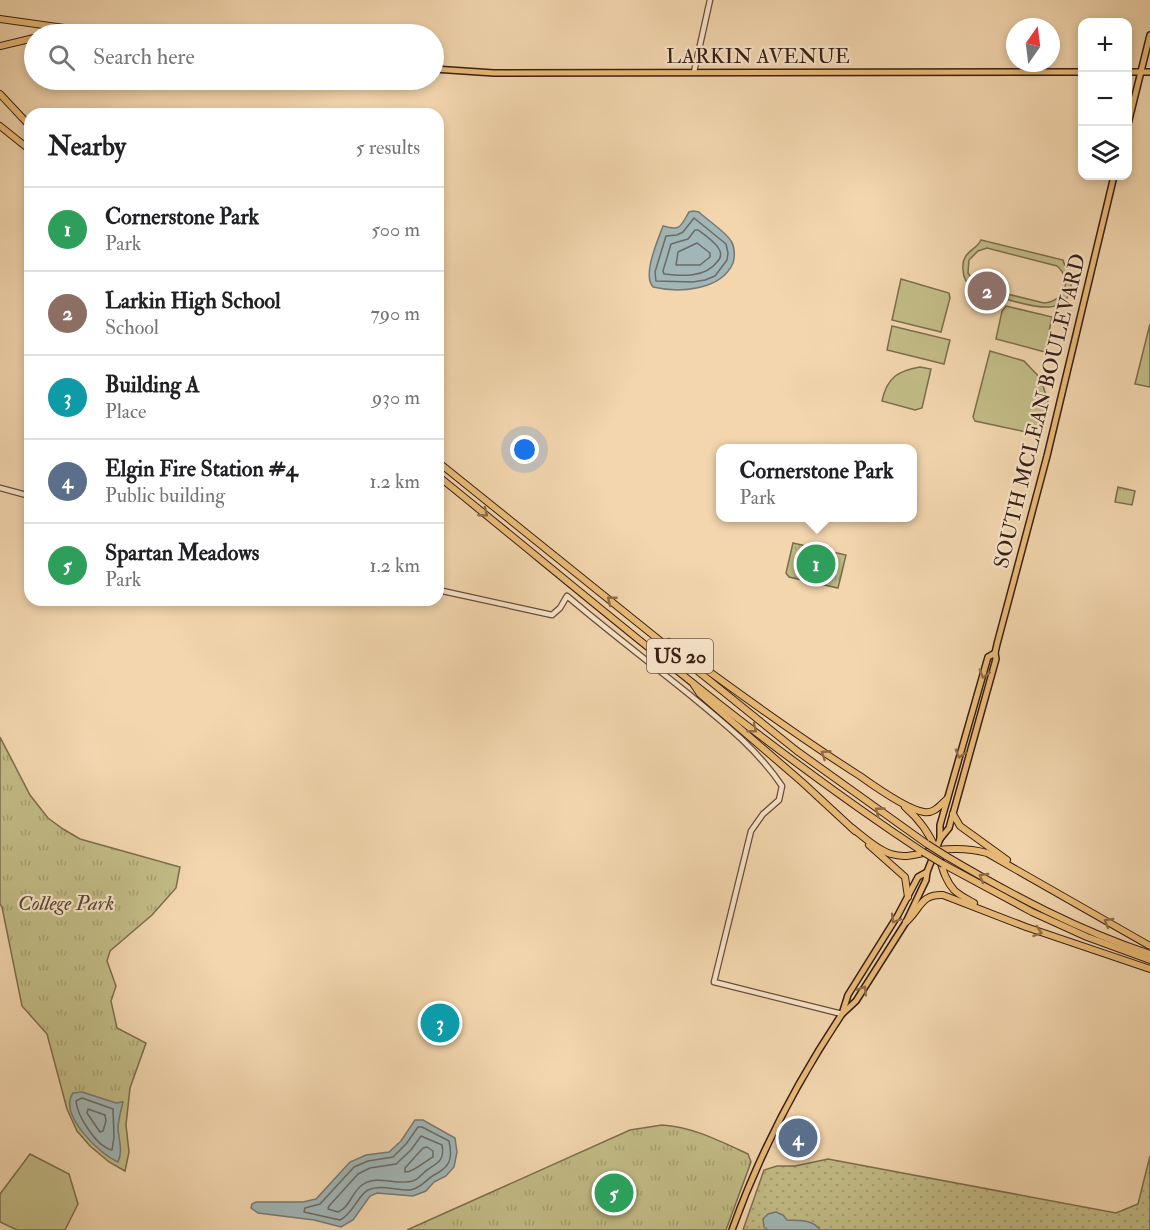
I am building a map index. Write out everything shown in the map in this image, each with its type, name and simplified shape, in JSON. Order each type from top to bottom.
[{"type":"highway","points":[[0,19],[36,24]]},
{"type":"highway","points":[[0,46],[24,40]]},
{"type":"highway","points":[[0,94],[24,120]]},
{"type":"highway","points":[[0,126],[24,145]]},
{"type":"highway","name":"US 20","points":[[444,467],[797,751],[927,844],[1020,898],[1073,924],[1150,954]]},
{"type":"highway","name":"US 20","points":[[444,481],[820,782],[923,852],[1032,912],[1088,937],[1150,960]]},
{"type":"highway","points":[[635,620],[655,632],[768,715],[888,794],[918,811],[927,813],[932,812],[946,799]]},
{"type":"highway","points":[[690,680],[699,694],[852,828],[904,877],[908,897]]},
{"type":"highway","points":[[888,794],[918,819],[937,850],[945,876],[955,891],[984,910]]},
{"type":"highway","points":[[953,814],[960,826],[1026,874]]},
{"type":"highway","points":[[852,828],[891,854],[906,856],[937,850],[969,848],[987,853],[1150,945]]},
{"type":"highway","points":[[906,922],[914,915],[922,900],[935,895],[943,895],[1026,927],[1150,969]]},
{"type":"main road","points":[[1132,107],[1150,35]]},
{"type":"main road","name":"LARKIN AVENUE","points":[[444,70],[494,73],[1078,72]]},
{"type":"main road","points":[[1132,72],[1150,72]]},
{"type":"main road","name":"SOUTH MCLEAN BOULEVARD","points":[[940,839],[949,828],[996,659],[995,653],[1046,461],[1113,180]]},
{"type":"main road","name":"SOUTH MCLEAN BOULEVARD","points":[[842,1014],[856,1001],[906,922],[926,880],[927,872],[937,850],[946,799],[988,657],[995,653]]},
{"type":"main road","name":"SOUTH MCLEAN BOULEVARD","points":[[732,1230],[743,1197],[779,1117],[842,1014],[848,995],[918,877],[927,872]]},
{"type":"street","points":[[694,72],[710,0]]},
{"type":"street","points":[[0,488],[24,494]]},
{"type":"street","points":[[444,591],[552,615],[560,608],[567,596],[707,710],[747,744],[772,770],[782,786],[779,800],[764,813],[751,831],[714,982],[842,1014]]},
{"type":"green space","points":[[981,240],[1063,260],[1071,279],[1068,297],[1062,303],[1044,307],[977,291],[966,281],[963,264],[966,255]],"holes":[[[987,248],[1057,266],[1065,277],[1064,289],[1057,298],[1044,303],[983,288],[975,283],[968,273],[969,260],[978,251]]]},
{"type":"green space","points":[[901,279],[949,293],[950,298],[941,332],[892,320]]},
{"type":"green space","points":[[1006,306],[1052,317],[1045,352],[996,339],[1002,311]]},
{"type":"green space","points":[[1150,324],[1150,387],[1135,384]]},
{"type":"green space","points":[[892,326],[950,340],[944,364],[887,350]]},
{"type":"green space","points":[[990,351],[1024,361],[1041,379],[1048,402],[1040,435],[975,421],[973,417]]},
{"type":"green space","points":[[920,367],[931,369],[922,408],[915,410],[882,401],[887,386],[895,376]]},
{"type":"green space","points":[[1118,487],[1135,491],[1132,505],[1115,502]]},
{"type":"green space","points":[[793,543],[846,555],[838,588],[789,577],[786,573]]},
{"type":"green space","name":"College Park","points":[[0,737],[30,795],[48,818],[63,829],[80,839],[180,867],[176,888],[152,915],[110,951],[107,961],[116,986],[111,1001],[117,1028],[146,1043],[130,1088],[126,1125],[129,1152],[125,1171],[109,1162],[77,1131],[67,1109],[47,1034],[22,1006],[0,904]]},
{"type":"green space","points":[[662,1125],[695,1132],[748,1154],[751,1162],[726,1230],[407,1230],[630,1130]]},
{"type":"green space","points":[[30,1154],[69,1174],[78,1204],[65,1230],[17,1230],[0,1222],[0,1194]]},
{"type":"green space","points":[[1150,1156],[1150,1230],[743,1230],[764,1170],[777,1166],[795,1166],[828,1159],[1116,1213],[1138,1204]]},
{"type":"water","points":[[689,212],[699,212],[728,237],[734,249],[733,263],[719,279],[698,288],[674,290],[653,287],[650,282],[650,266],[663,226],[677,228]]},
{"type":"water","points":[[82,1092],[116,1103],[123,1102],[118,1126],[120,1150],[118,1162],[91,1142],[76,1122],[71,1112],[70,1102],[73,1093]]},
{"type":"water","points":[[415,1120],[423,1120],[455,1138],[457,1152],[454,1167],[426,1191],[413,1196],[377,1193],[370,1196],[353,1220],[341,1227],[314,1220],[258,1213],[251,1208],[256,1202],[303,1202],[316,1199],[350,1162],[366,1155],[389,1152],[401,1141]]},
{"type":"water","points":[[776,1212],[787,1220],[810,1222],[820,1230],[768,1230],[764,1227],[763,1219],[768,1214]]},
{"type":"place","name":"Larkin High School","points":[[987,291]]},
{"type":"place","name":"Cornerstone Park","points":[[816,564]]},
{"type":"place","name":"Building A","points":[[440,1023]]},
{"type":"place","name":"Elgin Fire Station #4","points":[[798,1138]]},
{"type":"place","name":"Spartan Meadows","points":[[614,1193]]}]
